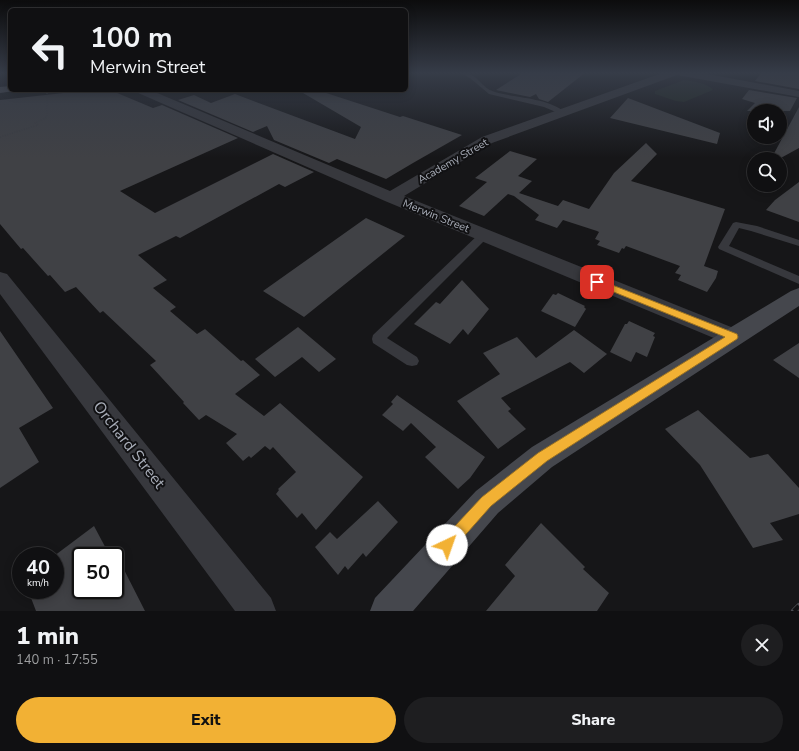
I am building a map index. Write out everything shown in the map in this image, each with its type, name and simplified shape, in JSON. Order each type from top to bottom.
[{"type":"main road","points":[[388,611],[487,502],[542,457],[799,296]]},
{"type":"street","name":"Merwin Street","points":[[165,101],[391,197],[733,337]]},
{"type":"street","name":"Academy Street","points":[[391,197],[487,140],[599,101]]},
{"type":"street","name":"Orchard Street","points":[[0,279],[258,611]]},
{"type":"lane","points":[[525,101],[546,105],[563,113]]},
{"type":"lane","points":[[799,243],[753,228],[736,225],[723,247],[799,280]]},
{"type":"lane","points":[[412,361],[378,339],[484,235]]},
{"type":"path","points":[[0,137],[38,125],[35,123],[47,117],[47,101]]},
{"type":"shaded area","points":[[675,101],[688,101],[684,102]]},
{"type":"building","points":[[0,101],[135,101],[153,108],[162,105],[238,138],[120,191],[155,213],[273,154],[314,172],[285,187],[279,184],[180,238],[176,236],[138,255],[167,280],[153,288],[176,307],[170,311],[197,334],[205,329],[241,361],[243,360],[260,375],[235,394],[264,416],[280,403],[363,477],[316,530],[302,513],[297,518],[276,494],[279,490],[278,489],[296,472],[273,447],[270,450],[265,446],[251,458],[249,456],[243,461],[226,443],[237,434],[206,415],[199,420],[150,365],[156,361],[103,311],[100,313],[76,287],[65,292],[50,275],[48,276],[23,248],[21,249],[0,224]]},
{"type":"building","points":[[179,101],[206,101],[211,103],[218,101],[252,101],[355,139],[361,127],[316,101],[349,101],[462,135],[386,179],[337,159],[329,163],[274,140],[267,126],[253,132]]},
{"type":"building","points":[[626,101],[635,101],[720,133],[717,144],[610,118]]},
{"type":"building","points":[[747,101],[796,101],[790,111],[787,111],[787,104],[754,104],[755,103]]},
{"type":"building","points":[[799,107],[799,148],[787,155],[787,152],[775,152],[779,144],[787,144],[787,129]]},
{"type":"building","points":[[646,143],[657,154],[631,181],[725,209],[704,266],[718,271],[716,278],[707,292],[678,280],[681,275],[675,273],[680,266],[626,246],[624,249],[622,248],[619,253],[597,245],[600,241],[595,239],[599,232],[597,231],[563,220],[557,228],[535,220],[539,215],[514,196],[508,194],[484,216],[459,206],[487,182],[475,178],[510,151],[537,159],[518,176],[532,181],[519,193],[558,206],[563,200],[589,209],[614,173]]},
{"type":"building","points":[[799,182],[799,222],[766,210],[775,200]]},
{"type":"building","points":[[366,218],[405,236],[304,317],[263,291]]},
{"type":"building","points":[[462,280],[489,309],[468,335],[463,329],[450,344],[414,324],[436,302],[440,304]]},
{"type":"building","points":[[558,293],[585,306],[584,307],[586,309],[575,327],[541,311],[553,294],[556,295]]},
{"type":"building","points":[[629,321],[655,333],[653,336],[655,337],[647,357],[636,352],[631,362],[610,352],[625,324]]},
{"type":"building","points":[[298,327],[336,359],[319,372],[302,357],[275,377],[255,359]]},
{"type":"building","points":[[574,330],[607,354],[584,373],[570,362],[501,398],[511,409],[508,411],[526,429],[498,449],[457,401],[500,374],[483,353],[517,337],[536,358]]},
{"type":"building","points":[[0,331],[53,408],[19,428],[39,462],[0,488]]},
{"type":"building","points":[[799,343],[799,378],[773,360]]},
{"type":"building","points":[[397,395],[485,457],[470,478],[458,489],[425,457],[436,447],[411,423],[403,431],[382,415],[393,404],[391,402]]},
{"type":"building","points":[[698,410],[750,458],[768,454],[799,488],[799,514],[770,523],[783,540],[753,548],[700,465],[665,429]]},
{"type":"building","points":[[378,501],[398,522],[366,557],[363,553],[348,570],[345,566],[338,575],[315,547],[330,532],[337,539]]},
{"type":"building","points":[[541,523],[585,567],[583,569],[609,593],[597,611],[486,611],[515,576],[505,565]]},
{"type":"building","points":[[94,526],[105,547],[72,547],[72,599],[124,599],[124,570],[145,611],[36,611],[31,599],[64,599],[64,548]]},
{"type":"railway","points":[[794,611],[799,606]]},
{"type":"route","points":[[447,545],[487,502],[542,457],[733,337],[710,329],[597,282]]}]
